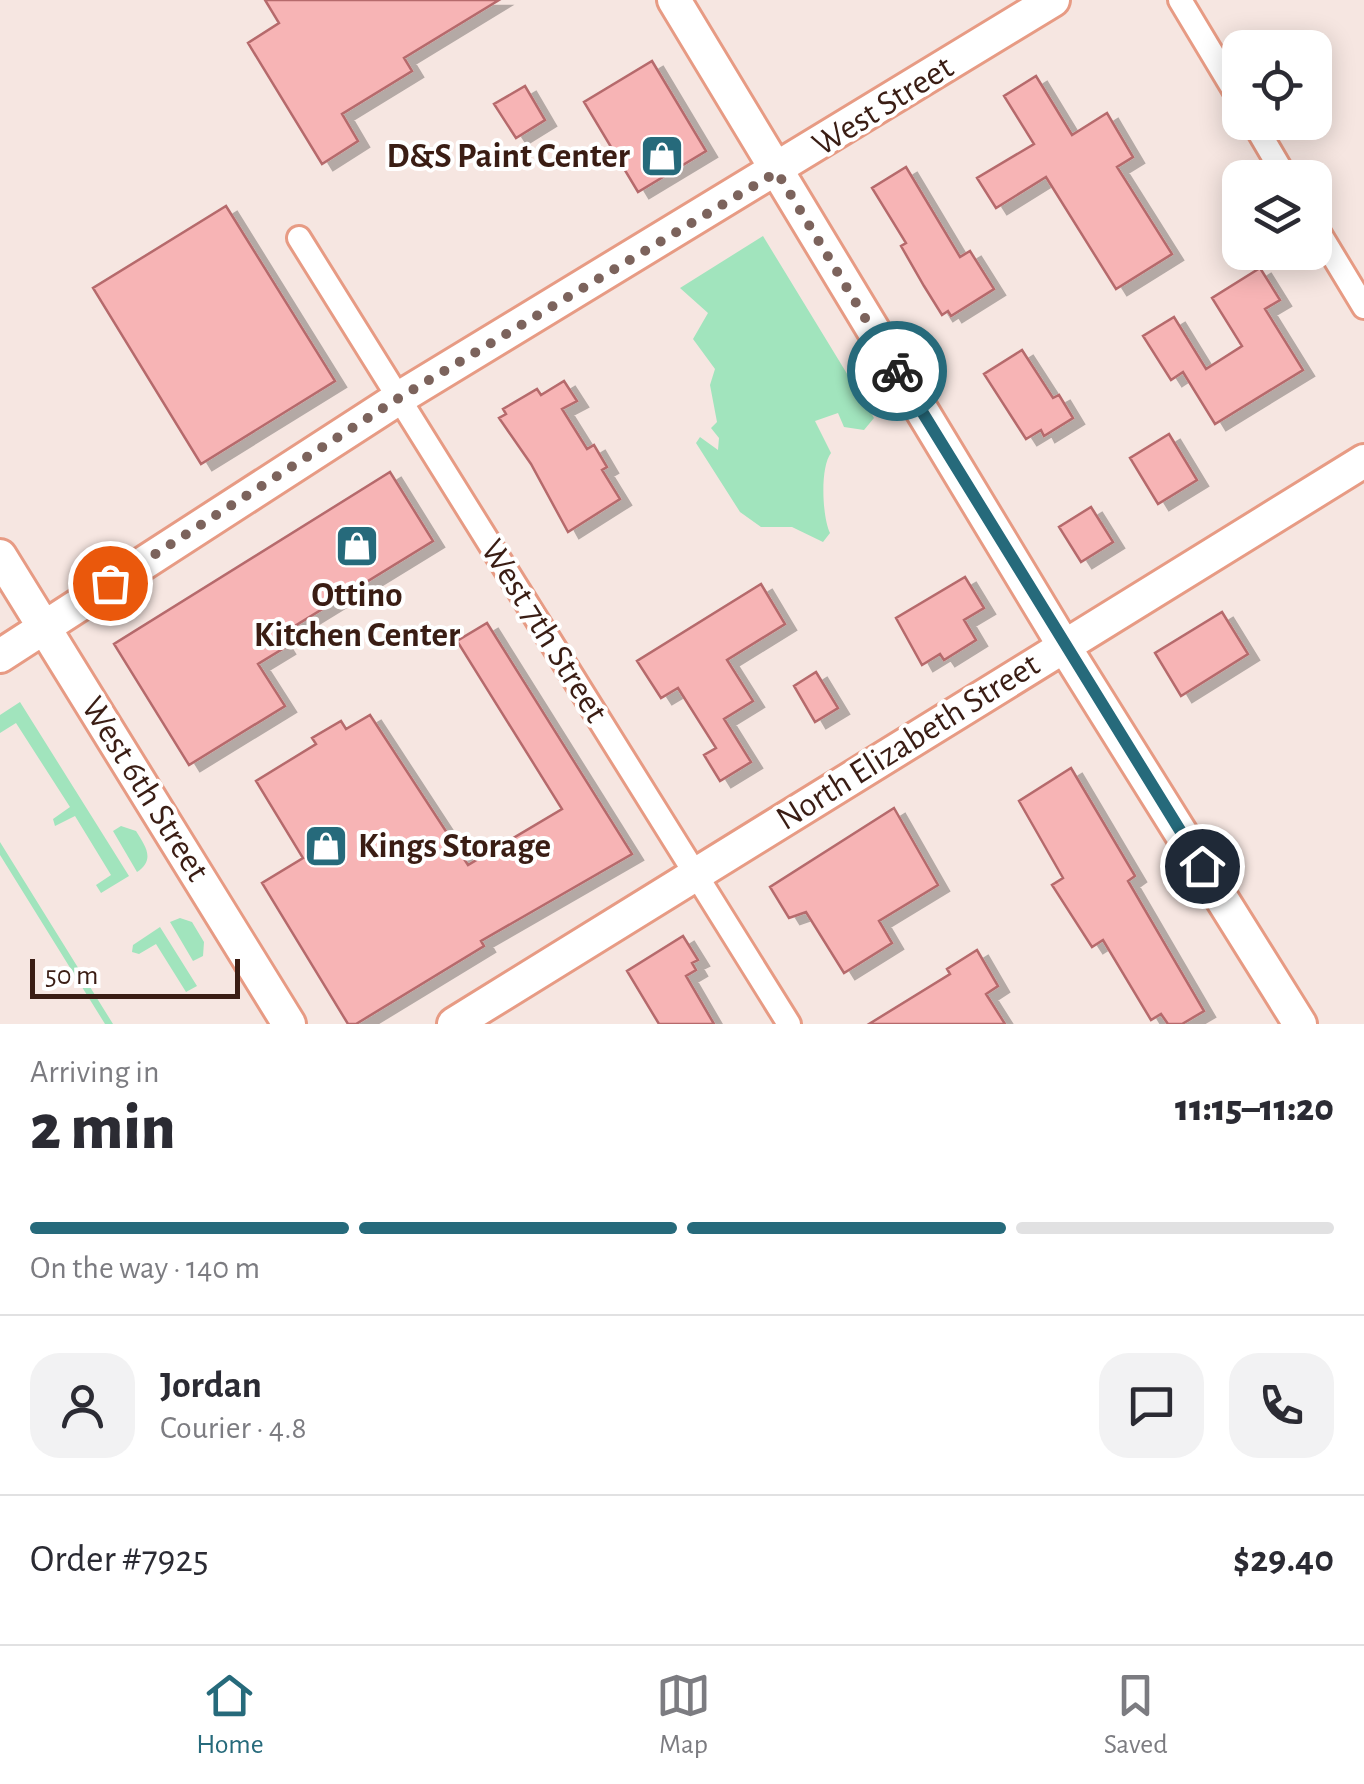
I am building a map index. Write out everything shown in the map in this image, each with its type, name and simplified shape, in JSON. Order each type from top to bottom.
[{"type":"street","points":[[674,0],[1064,646],[1300,1024]]},
{"type":"street","name":"West Street","points":[[0,656],[399,398],[777,172],[1053,0]]},
{"type":"street","points":[[1180,0],[1222,70]]},
{"type":"street","name":"West 7th Street","points":[[300,238],[789,1024]]},
{"type":"street","points":[[1332,254],[1364,308]]},
{"type":"street","name":"North Elizabeth Street","points":[[454,1024],[1364,461]]},
{"type":"street","name":"West 6th Street","points":[[0,556],[289,1024]]},
{"type":"green space","points":[[763,236],[874,418],[864,430],[844,427],[838,413],[815,421],[831,453],[823,492],[830,533],[823,542],[792,527],[761,527],[740,512],[696,443],[700,437],[718,450],[719,438],[711,428],[717,422],[710,385],[715,369],[693,339],[708,313],[680,288]]},
{"type":"green space","points":[[20,702],[129,876],[101,893],[96,885],[111,875],[75,816],[55,826],[53,819],[70,807],[16,723],[0,733],[0,715]]},
{"type":"green space","points":[[121,826],[136,831],[145,847],[146,862],[137,872],[113,831]]},
{"type":"green space","points":[[0,842],[113,1024],[105,1024],[0,855]]},
{"type":"green space","points":[[180,918],[192,922],[204,942],[203,956],[193,961],[170,922]]},
{"type":"green space","points":[[160,927],[197,986],[186,992],[156,944],[139,954],[132,952],[133,945]]},
{"type":"building","points":[[265,0],[499,0],[404,58],[412,71],[342,114],[358,141],[322,164],[248,43],[279,23]]},
{"type":"building","points":[[652,61],[706,151],[638,192],[584,102]]},
{"type":"building","points":[[1036,76],[1072,135],[1107,113],[1133,157],[1117,167],[1172,254],[1116,289],[1046,177],[996,208],[977,178],[1034,144],[1004,96]]},
{"type":"building","points":[[525,86],[545,120],[516,138],[494,104]]},
{"type":"building","points":[[906,167],[960,257],[970,251],[994,289],[951,316],[948,311],[942,315],[924,286],[901,246],[906,243],[872,188]]},
{"type":"building","points":[[226,206],[335,381],[201,464],[93,288]]},
{"type":"building","points":[[1261,270],[1280,300],[1265,309],[1303,370],[1215,424],[1183,372],[1171,380],[1143,336],[1174,317],[1206,369],[1242,346],[1212,298]]},
{"type":"building","points":[[1022,350],[1053,398],[1059,395],[1073,418],[1044,436],[1041,430],[1026,439],[984,374]]},
{"type":"building","points":[[564,381],[577,401],[562,409],[587,449],[594,445],[607,467],[602,470],[620,499],[568,532],[531,464],[499,418],[506,414],[503,409],[537,389],[541,395]]},
{"type":"building","points":[[1169,434],[1197,480],[1158,504],[1130,458]]},
{"type":"building","points":[[390,472],[433,541],[277,637],[284,648],[258,664],[285,706],[189,765],[114,644]]},
{"type":"building","points":[[1091,507],[1113,542],[1081,562],[1059,527]]},
{"type":"building","points":[[965,577],[984,608],[964,620],[976,640],[944,660],[940,654],[922,665],[896,618]]},
{"type":"building","points":[[761,584],[785,624],[727,660],[753,701],[724,719],[751,762],[720,781],[704,755],[716,748],[678,688],[661,698],[637,661]]},
{"type":"building","points":[[1222,612],[1248,654],[1181,696],[1155,653]]},
{"type":"building","points":[[487,623],[632,854],[481,941],[484,946],[356,1024],[348,1024],[262,883],[303,858],[256,781],[316,744],[312,738],[341,721],[346,729],[370,715],[468,865],[562,809],[457,641]]},
{"type":"building","points":[[816,672],[838,708],[815,722],[794,686]]},
{"type":"building","points":[[1071,768],[1135,876],[1128,881],[1204,1011],[1182,1024],[1168,1024],[1161,1014],[1151,1020],[1103,940],[1092,947],[1052,885],[1063,878],[1019,801]]},
{"type":"building","points":[[894,808],[938,885],[879,921],[892,943],[844,973],[806,912],[789,918],[770,887]]},
{"type":"building","points":[[683,936],[698,960],[692,963],[696,970],[686,976],[714,1024],[659,1024],[627,971]]},
{"type":"building","points":[[977,950],[998,986],[986,994],[1005,1024],[869,1024],[950,974],[947,969]]},
{"type":"way so far","points":[[110,583],[399,398],[777,172],[897,371]]},
{"type":"place","name":"D&S Paint Center","points":[[662,156]]},
{"type":"place","name":"Ottino Kitchen Center","points":[[357,546]]},
{"type":"place","name":"Kings Storage","points":[[326,846]]},
{"type":"route","points":[[897,371],[1202,866]]}]
